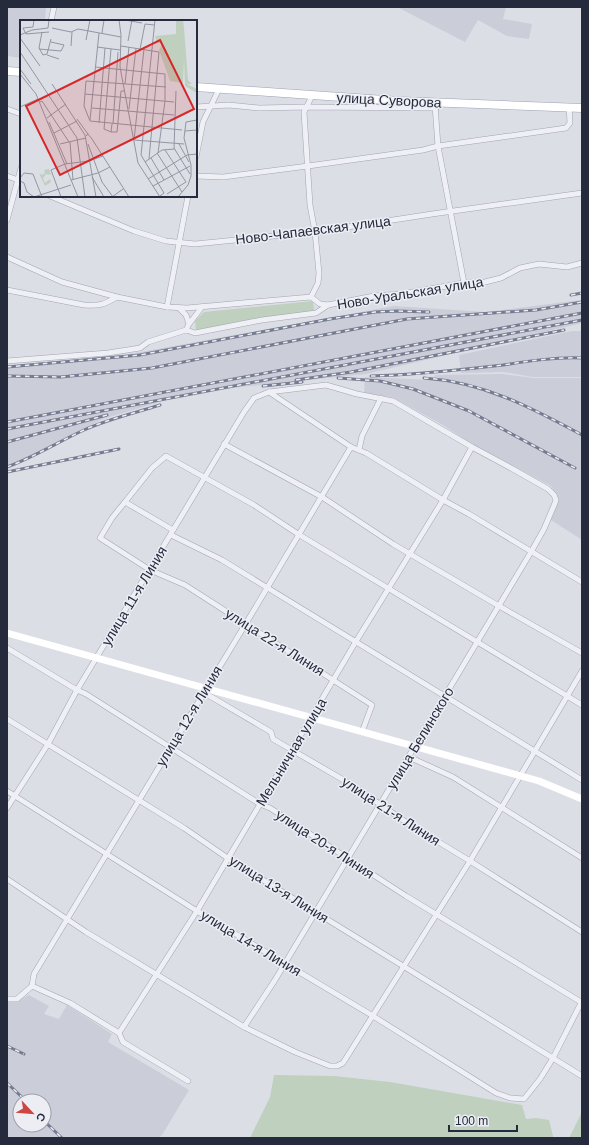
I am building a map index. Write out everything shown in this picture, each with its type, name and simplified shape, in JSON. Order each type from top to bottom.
[{"type":"main road","points":[[7,71],[20,72]]},
{"type":"main road","name":"улица Суворова","points":[[197,88],[435,105],[582,108]]},
{"type":"main road","name":"улица 21-я Линия","points":[[7,633],[311,718]]},
{"type":"main road","points":[[311,718],[539,781],[582,799]]},
{"type":"street","points":[[52,20],[54,7]]},
{"type":"street","points":[[197,152],[203,122],[219,89]]},
{"type":"street","points":[[7,257],[62,282],[117,297],[180,308],[311,296],[318,283],[319,273],[315,232],[310,205],[304,112],[312,96]]},
{"type":"street","points":[[197,107],[211,105],[259,108],[435,105],[438,146],[464,283]]},
{"type":"street","points":[[197,176],[223,177],[308,166],[566,128],[570,123],[569,107]]},
{"type":"street","points":[[7,109],[20,114]]},
{"type":"street","points":[[7,176],[19,180],[7,220]]},
{"type":"street","name":"Ново-Чапаевская улица","points":[[52,197],[134,231],[166,241],[195,244],[315,232],[450,211],[582,193]]},
{"type":"street","points":[[167,306],[188,197]]},
{"type":"street","name":"Ново-Уральская улица","points":[[311,296],[320,304],[328,305],[374,296],[401,294],[464,283],[485,282],[501,278],[520,268],[538,264],[567,267],[582,263]]},
{"type":"street","points":[[7,290],[95,306],[104,305],[117,297]]},
{"type":"street","points":[[7,361],[108,353],[140,348],[148,342],[186,330],[195,333],[262,320],[316,313],[328,305]]},
{"type":"street","points":[[186,330],[202,307]]},
{"type":"street","points":[[180,308],[186,315],[189,324]]},
{"type":"street","points":[[269,392],[326,385],[357,394],[393,401],[472,448]]},
{"type":"street","points":[[269,392],[351,447],[366,453],[582,582]]},
{"type":"street","name":"улица 11-я Линия","points":[[7,808],[48,744],[77,690],[224,444],[254,398],[269,392]]},
{"type":"street","points":[[360,450],[362,436],[381,398]]},
{"type":"street","points":[[224,444],[322,497],[367,528],[582,653]]},
{"type":"street","name":"улица 12-я Линия","points":[[32,986],[34,974],[67,918],[351,447]]},
{"type":"street","name":"Мельничная улица","points":[[119,1033],[196,911],[409,553],[443,500],[472,448]]},
{"type":"street","name":"улица Белинского","points":[[244,1027],[285,964],[409,757],[414,746],[478,642],[544,529],[555,503],[556,500],[554,495],[548,489],[472,448]]},
{"type":"street","points":[[582,705],[298,534],[254,505],[166,456],[152,468],[125,502],[172,533],[222,560],[355,643],[582,780]]},
{"type":"street","name":"улица 22-я Линия","points":[[125,502],[112,518],[100,538],[150,570],[185,585],[334,679],[372,705],[362,732]]},
{"type":"street","name":"улица 20-я Линия","points":[[7,648],[86,694],[260,804],[270,808],[436,914],[582,1002]]},
{"type":"street","points":[[7,879],[156,975],[244,1027],[295,1052],[330,1066],[337,1066],[343,1062],[373,1016],[470,860],[582,671]]},
{"type":"street","name":"улица 21-я Линия","points":[[205,689],[208,695],[271,732],[273,739],[347,782],[409,824],[470,860],[582,932]]},
{"type":"street","name":"улица 13-я Линия","points":[[7,719],[582,1076]]},
{"type":"street","points":[[409,757],[453,777],[582,858]]},
{"type":"street","name":"улица 14-я Линия","points":[[7,792],[196,911],[373,1016],[496,1093],[510,1098],[524,1099],[540,1079],[553,1058]]},
{"type":"street","points":[[7,999],[17,999],[32,986],[70,1003],[119,1033],[123,1042],[188,1081]]},
{"type":"street","points":[[553,1058],[582,1002]]},
{"type":"shaded area","points":[[7,7],[46,7],[45,20],[20,20],[20,58],[7,56]]},
{"type":"shaded area","points":[[397,7],[506,7],[503,19],[532,24],[529,39],[507,36],[478,20],[465,42]]},
{"type":"shaded area","points":[[581,300],[582,323],[366,374],[193,392],[103,419],[7,467],[7,366],[130,354],[394,306],[485,312]]},
{"type":"shaded area","points":[[572,331],[582,331],[582,377],[533,377],[503,372],[461,373],[459,355]]},
{"type":"shaded area","points":[[502,374],[534,378],[582,378],[582,540],[551,520],[554,507],[559,500],[551,486],[473,445],[443,425],[392,397],[364,393],[365,377],[433,380],[435,375]]},
{"type":"shaded area","points":[[29,995],[49,1006],[44,1014],[59,1019],[67,1005],[112,1034],[108,1042],[189,1090],[162,1135],[157,1138],[7,1138],[7,1000],[15,1002]]},
{"type":"green space","points":[[313,301],[314,311],[250,320],[196,330],[195,321],[204,312]]},
{"type":"green space","points":[[274,1075],[334,1076],[390,1082],[522,1105],[526,1119],[536,1118],[549,1120],[553,1138],[250,1138],[270,1097]]},
{"type":"green space","points":[[582,1112],[582,1138],[569,1138]]},
{"type":"railway","points":[[571,295],[582,293]]},
{"type":"railway","points":[[7,376],[61,377],[152,368],[407,319],[536,310],[582,302]]},
{"type":"railway","points":[[7,367],[140,355],[330,319],[375,312],[429,312]]},
{"type":"railway","points":[[7,422],[582,313]]},
{"type":"railway","points":[[7,429],[582,320]]},
{"type":"railway","points":[[296,380],[351,372],[564,330]]},
{"type":"railway","points":[[371,376],[404,375],[552,359],[582,358]]},
{"type":"railway","points":[[338,378],[380,381],[413,389],[469,411],[575,468]]},
{"type":"railway","points":[[424,378],[446,380],[486,390],[525,406],[582,435]]},
{"type":"railway","points":[[263,386],[302,382]]},
{"type":"railway","points":[[7,467],[27,459],[93,426],[160,405]]},
{"type":"railway","points":[[7,442],[107,415]]},
{"type":"railway","points":[[7,472],[119,449]]},
{"type":"railway","points":[[7,1046],[24,1054]]},
{"type":"railway","points":[[7,1083],[18,1093]]},
{"type":"railway","points":[[52,1129],[62,1138]]}]
